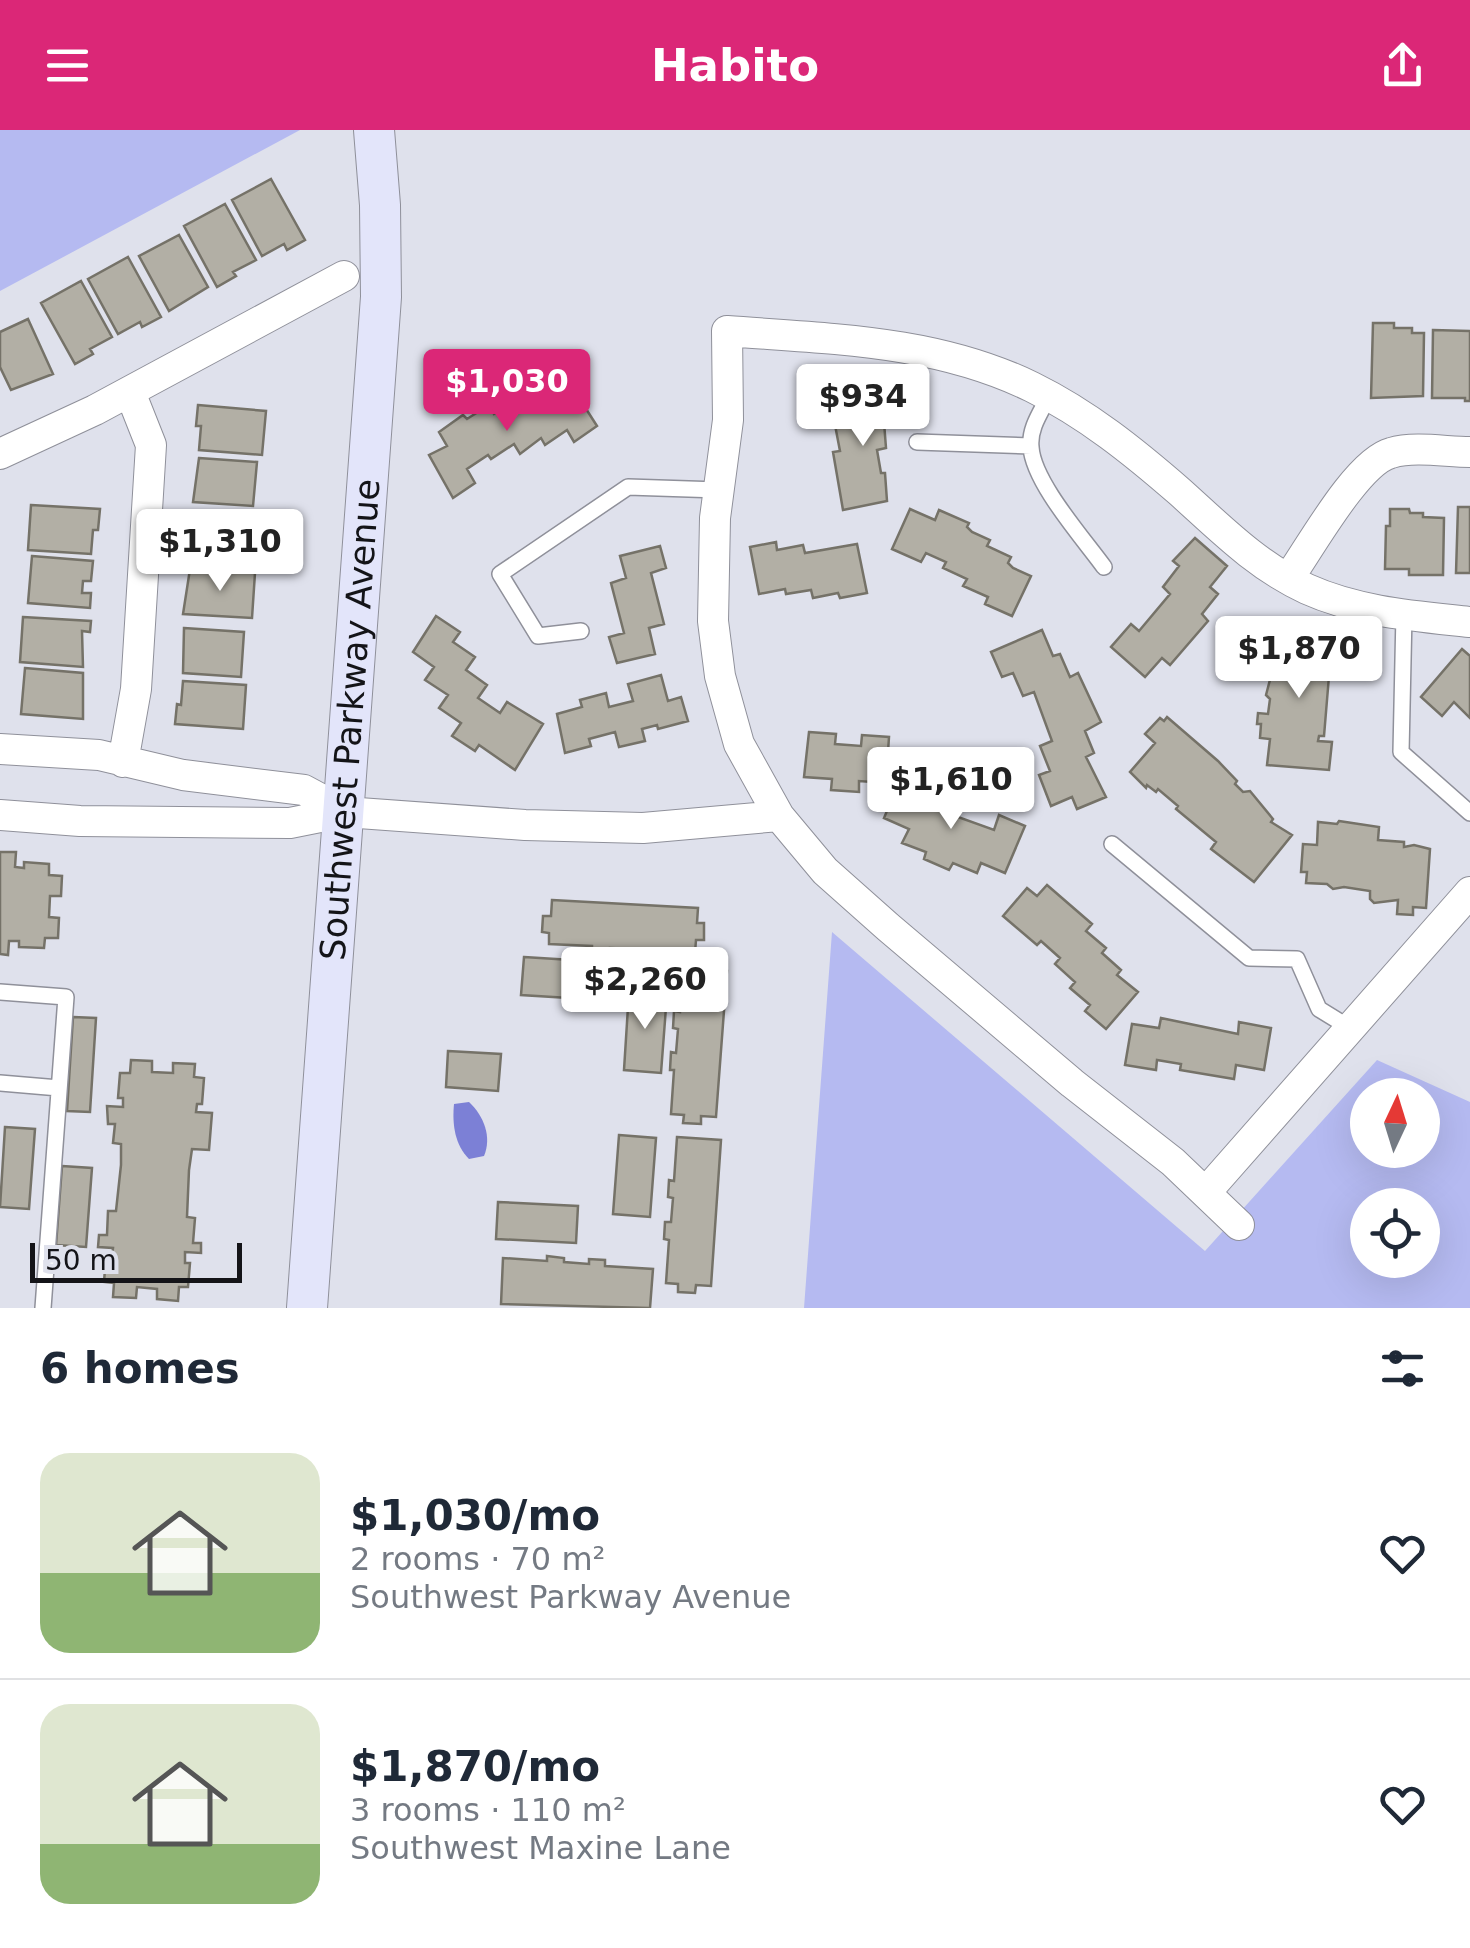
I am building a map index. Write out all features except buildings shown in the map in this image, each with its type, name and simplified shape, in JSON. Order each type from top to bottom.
[{"type":"street","name":"Southwest Parkway Avenue","points":[[308,1308],[381,296],[374,130]]},
{"type":"street","points":[[0,454],[130,392],[344,276]]},
{"type":"street","points":[[1238,1225],[1206,1192],[825,871],[778,816],[740,744],[720,676],[712,588],[728,420],[727,331],[894,345],[986,367],[1049,396],[1119,440],[1241,548],[1288,579],[1334,599],[1404,614],[1470,622]]},
{"type":"street","points":[[123,762],[136,688],[150,445],[130,392]]},
{"type":"street","points":[[1288,579],[1361,473],[1378,458],[1398,451],[1470,452]]},
{"type":"street","points":[[0,748],[100,755],[183,775],[304,790],[344,812]]},
{"type":"street","points":[[0,815],[80,821],[290,823],[344,812],[525,825],[643,828],[778,816]]},
{"type":"street","points":[[1206,1192],[1470,892]]},
{"type":"lane","points":[[1049,396],[1035,423],[1030,446],[1041,476],[1104,567]]},
{"type":"lane","points":[[917,442],[1030,446]]},
{"type":"lane","points":[[581,631],[538,636],[500,574],[628,487],[719,490]]},
{"type":"lane","points":[[1404,614],[1400,752],[1470,813]]},
{"type":"lane","points":[[1112,844],[1249,958],[1297,959],[1319,1009],[1350,1028]]},
{"type":"lane","points":[[0,992],[66,997],[43,1308]]},
{"type":"lane","points":[[0,1083],[59,1088]]},
{"type":"shaded area","points":[[0,130],[300,130],[0,291]]},
{"type":"shaded area","points":[[832,932],[1205,1251],[1350,1090],[1350,1168],[1440,1168],[1440,1088],[1470,1102],[1470,1308],[804,1308]]},
{"type":"shaded area","points":[[1377,1060],[1417,1078],[1361,1078]]},
{"type":"shaded area","points":[[469,1102],[482,1120],[487,1142],[484,1156],[469,1159],[458,1141],[453,1112],[454,1104]]}]
